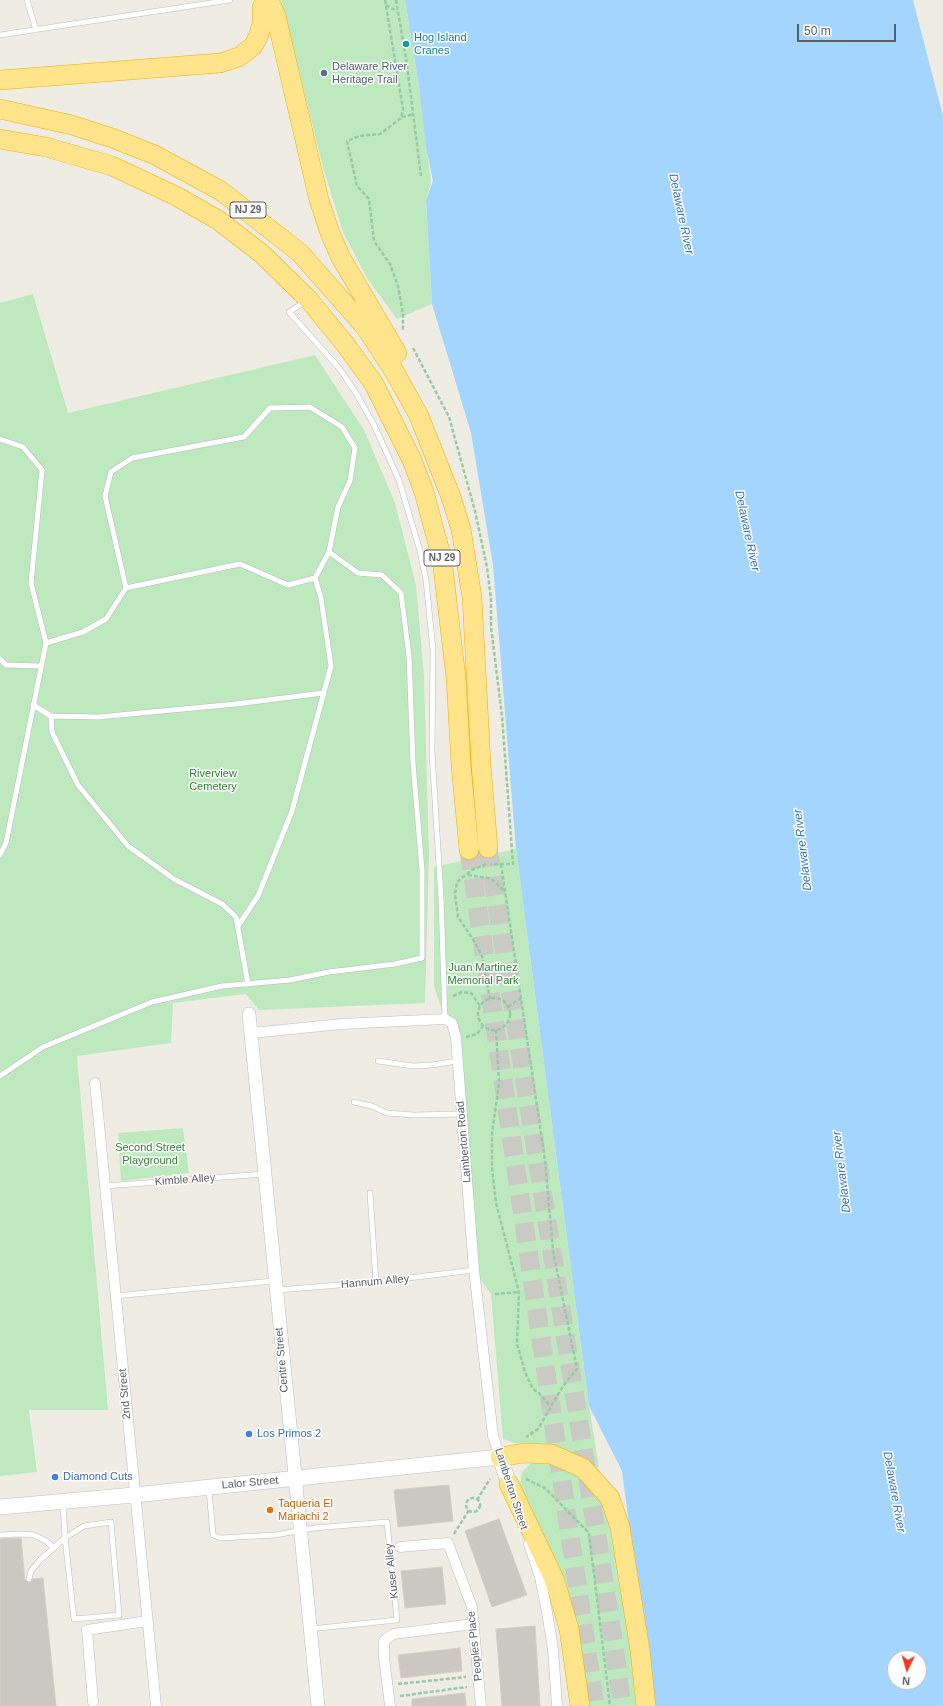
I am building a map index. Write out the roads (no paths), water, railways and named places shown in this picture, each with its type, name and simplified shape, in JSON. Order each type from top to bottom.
[{"type":"highway","points":[[0,80],[220,63],[239,57],[253,46],[258,37],[262,24],[262,8],[265,0]]},
{"type":"highway","points":[[269,0],[276,16],[319,200],[330,233],[341,258],[375,317],[406,365],[419,416]]},
{"type":"highway","name":"NJ 29","points":[[0,109],[72,125],[112,138],[155,155],[221,191],[300,253],[366,328],[394,371],[419,416],[451,497],[466,557],[472,597],[488,848]]},
{"type":"highway","name":"NJ 29","points":[[0,139],[76,154],[112,166],[176,196],[218,220],[262,254],[309,300],[345,344],[374,384],[399,431],[424,492],[434,526],[446,582],[456,678],[468,850]]},
{"type":"highway","points":[[500,1457],[524,1453],[551,1454],[583,1468],[610,1498],[620,1527],[640,1650],[646,1706]]},
{"type":"highway","points":[[518,1481],[555,1581],[569,1629],[580,1706]]},
{"type":"main road","name":"Lalor Street","points":[[0,1507],[134,1495],[500,1457]]},
{"type":"main road","name":"Lamberton Street","points":[[500,1457],[518,1481]]},
{"type":"street","name":"Centre Street","points":[[249,1014],[266,1174],[309,1629],[318,1706]]},
{"type":"street","points":[[252,1033],[445,1015]]},
{"type":"street","name":"Lamberton Road","points":[[445,1015],[452,1023],[456,1038],[474,1270]]},
{"type":"street","name":"2nd Street","points":[[95,1083],[134,1495],[156,1706]]},
{"type":"street","name":"Lamberton Street","points":[[474,1270],[493,1436],[500,1457]]},
{"type":"street","name":"Lamberton Street","points":[[518,1481],[540,1577],[553,1649],[557,1706]]},
{"type":"street","name":"Peoples Place","points":[[400,1548],[448,1542],[472,1607],[481,1706]]},
{"type":"street","points":[[93,1702],[87,1630],[147,1622]]},
{"type":"street","points":[[390,1706],[384,1657],[384,1641],[393,1634],[474,1624]]},
{"type":"lane","points":[[27,0],[36,30]]},
{"type":"lane","points":[[0,35],[230,0]]},
{"type":"lane","points":[[309,300],[289,312],[339,368],[356,393],[374,425],[399,480],[425,573],[433,650],[432,752],[441,898],[445,1015]]},
{"type":"lane","points":[[126,588],[105,496],[111,472],[132,458],[244,437],[270,408],[310,407],[342,427],[355,448],[350,481],[338,508],[329,552],[315,578],[321,598],[331,666],[292,811],[258,896],[238,926]]},
{"type":"lane","points":[[0,439],[23,447],[42,470],[31,583],[46,643],[6,843],[0,855]]},
{"type":"lane","points":[[0,1076],[44,1047],[152,1002],[222,986],[290,980],[329,972],[395,964],[422,958],[422,870],[413,763],[409,656],[401,593],[382,575],[358,573],[329,552]]},
{"type":"lane","points":[[46,643],[83,632],[106,619],[126,588],[240,564],[288,585],[315,578]]},
{"type":"lane","points":[[0,659],[6,665],[41,666]]},
{"type":"lane","points":[[33,706],[50,716],[98,717],[236,704],[323,693]]},
{"type":"lane","points":[[50,716],[52,732],[78,785],[128,846],[174,879],[222,904],[236,917],[248,984]]},
{"type":"lane","points":[[378,1061],[413,1066],[457,1061]]},
{"type":"lane","points":[[354,1102],[372,1106],[387,1113],[414,1116],[461,1114]]},
{"type":"lane","name":"Kimble Alley","points":[[105,1186],[266,1174]]},
{"type":"lane","points":[[370,1193],[376,1282]]},
{"type":"lane","name":"Hannum Alley","points":[[115,1296],[276,1286],[376,1282],[474,1270]]},
{"type":"lane","points":[[208,1487],[213,1535],[221,1538],[275,1535],[300,1530]]},
{"type":"lane","points":[[29,1579],[31,1571],[66,1538],[84,1526],[111,1522],[119,1615],[74,1619],[66,1538],[62,1502]]},
{"type":"lane","name":"Kuser Alley","points":[[300,1530],[387,1522],[397,1620],[309,1629]]},
{"type":"lane","points":[[0,1535],[34,1535],[46,1541],[54,1548]]},
{"type":"water","name":"Delaware River","points":[[405,0],[913,0],[943,116],[943,1706],[653,1706],[622,1471],[589,1406],[516,849],[493,565],[471,433],[432,304],[426,200],[433,181],[426,147],[419,87]]},
{"type":"tunnel","points":[[488,848],[612,1632],[622,1706]]},
{"type":"tunnel","points":[[469,850],[595,1706]]},
{"type":"place","name":"Hog Island Cranes","points":[[406,44]]},
{"type":"place","name":"Delaware River Heritage Trail","points":[[324,73]]},
{"type":"place","name":"Los Primos 2","points":[[249,1434]]},
{"type":"place","name":"Diamond Cuts","points":[[55,1477]]},
{"type":"place","name":"Taqueria El Mariachi 2","points":[[270,1510]]},
{"type":"park label","name":"Riverview Cemetery","points":[[213,780]]},
{"type":"park label","name":"Juan Martinez Memorial Park","points":[[483,974]]},
{"type":"park label","name":"Second Street Playground","points":[[150,1154]]}]
